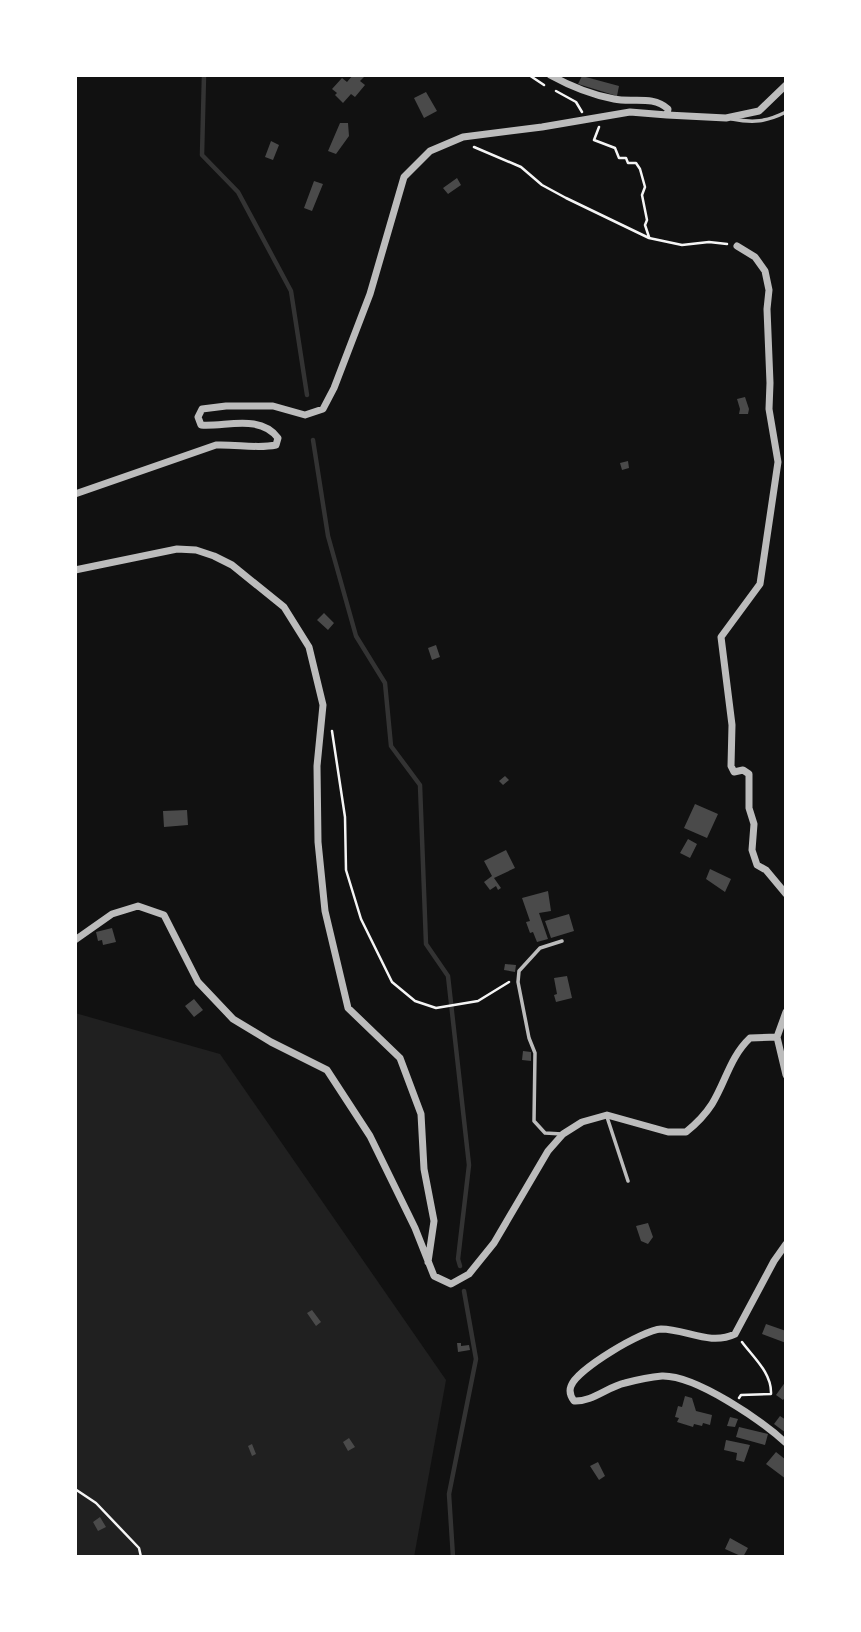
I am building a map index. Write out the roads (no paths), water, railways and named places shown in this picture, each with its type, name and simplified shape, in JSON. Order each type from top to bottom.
[{"type":"street","points":[[550,75],[568,85],[616,100],[637,99],[663,104],[668,109],[667,115]]},
{"type":"street","points":[[75,494],[216,445],[276,445],[278,438],[272,430],[257,424],[201,425],[198,417],[202,409],[273,406],[305,415],[323,409],[334,388],[370,294],[404,177],[430,151],[463,137],[630,112],[726,118],[759,111],[786,85]]},
{"type":"street","points":[[737,246],[755,257],[765,271],[769,290],[769,410],[778,462],[760,584],[722,637],[732,725],[731,766],[734,772],[743,770],[749,774],[748,808],[754,824],[752,850],[757,865],[765,870],[786,894]]},
{"type":"street","points":[[75,570],[177,550],[196,550],[232,565],[284,607],[309,647],[323,705],[317,766],[318,829],[325,911],[348,1009],[400,1059],[421,1114],[424,1168],[434,1221],[428,1262]]},
{"type":"street","points":[[75,940],[112,914],[138,906],[164,915],[198,982],[233,1019],[327,1070],[370,1136],[415,1228],[433,1276],[451,1284],[469,1274],[494,1243],[548,1151],[563,1133],[582,1122],[607,1115],[668,1132],[686,1132],[712,1104],[737,1050],[750,1038],[776,1037]]},
{"type":"street","points":[[786,1012],[776,1037],[786,1075]]},
{"type":"street","points":[[786,1244],[735,1334],[708,1339],[661,1329],[650,1331],[608,1354],[578,1375],[570,1387],[570,1395],[574,1401],[583,1401],[621,1384],[664,1376],[687,1381],[735,1405],[766,1425],[786,1443]]},
{"type":"lane","points":[[726,118],[766,122],[786,113]]},
{"type":"lane","points":[[562,941],[540,948],[519,971],[518,982],[529,1038],[535,1053],[534,1121],[545,1133],[563,1133]]},
{"type":"lane","points":[[607,1115],[628,1181]]},
{"type":"waterway","points":[[204,75],[202,155],[238,192],[291,291],[307,395]]},
{"type":"waterway","points":[[313,440],[328,536],[356,636],[385,683],[391,746],[420,785],[426,944],[448,976],[469,1165],[458,1259],[460,1266]]},
{"type":"waterway","points":[[453,1557],[449,1494],[476,1359],[464,1291]]}]
